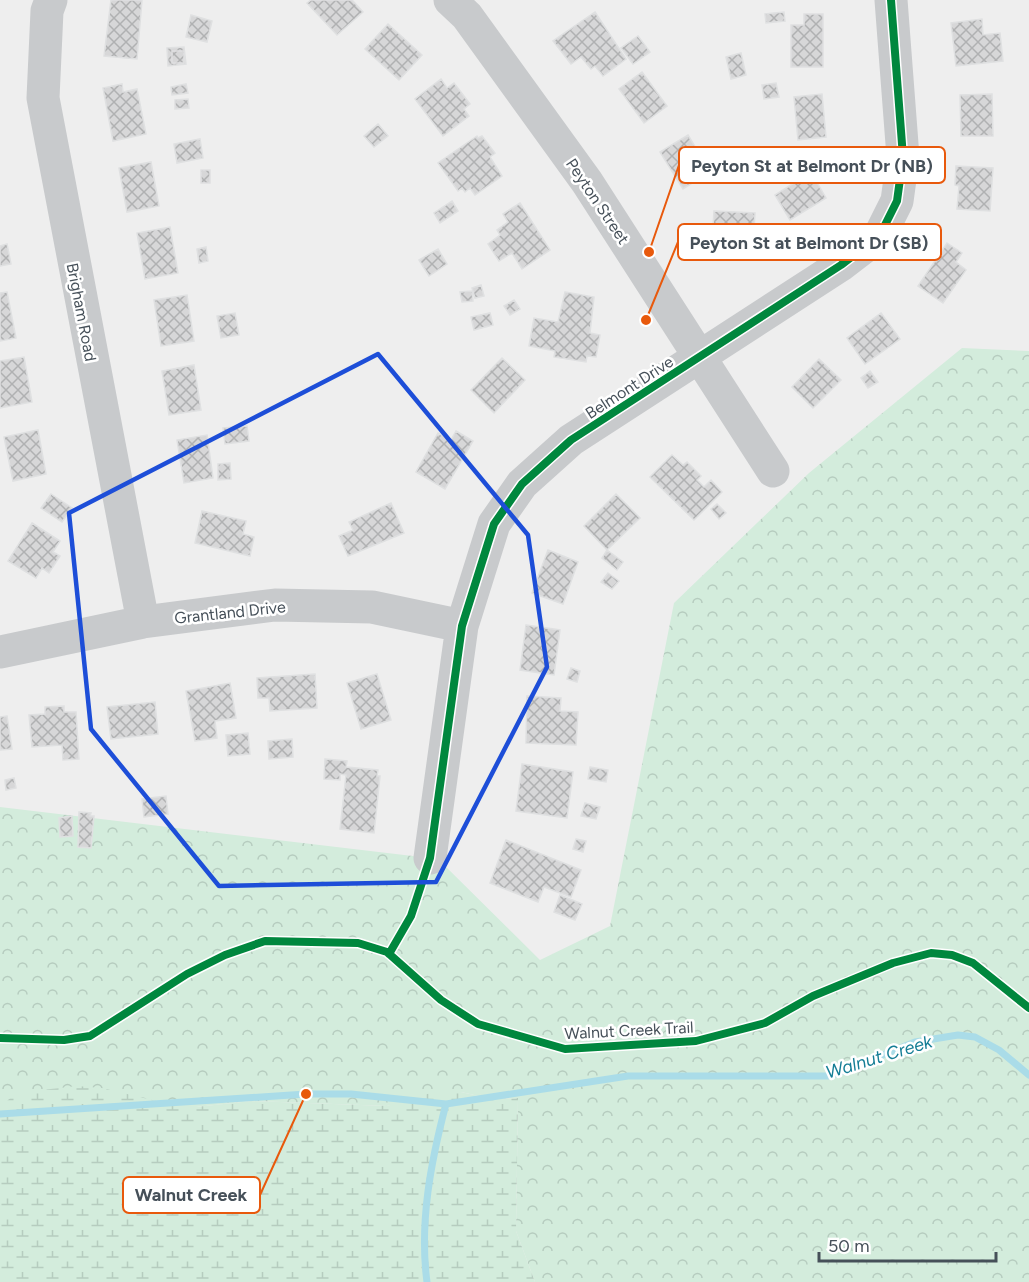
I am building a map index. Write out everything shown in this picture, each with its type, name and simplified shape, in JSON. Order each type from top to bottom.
[{"type":"street","name":"Brigham Road","points":[[51,0],[47,11],[43,98],[143,621]]},
{"type":"street","name":"Peyton Street","points":[[450,0],[467,16],[586,182],[773,471]]},
{"type":"street","name":"Belmont Drive","points":[[430,858],[462,626],[494,524],[522,483],[571,440],[841,265],[880,235],[897,201],[903,157],[891,0]]},
{"type":"street","name":"Grantland Drive","points":[[0,652],[143,621],[275,605],[372,607],[462,626]]},
{"type":"path","points":[[389,954],[411,915],[430,858]]},
{"type":"path","points":[[378,949],[398,961]]},
{"type":"highlighted area","points":[[378,354],[528,535],[547,667],[436,882],[219,886],[91,729],[69,513]]},
{"type":"green space","points":[[962,348],[1029,351],[1029,1282],[535,1282],[516,1231],[518,1098],[492,1099],[461,1092],[387,1106],[251,1101],[196,1107],[0,1107],[0,807],[438,859],[540,960],[610,926],[674,603],[809,473]]},
{"type":"green space","points":[[77,1086],[102,1088],[173,1105],[196,1107],[251,1101],[387,1106],[434,1092],[461,1092],[492,1099],[518,1098],[516,1231],[535,1282],[0,1282],[0,1107],[16,1093]]},
{"type":"building","points":[[111,0],[142,0],[137,59],[104,56]]},
{"type":"building","points":[[311,0],[352,0],[363,12],[337,35],[307,3]]},
{"type":"building","points":[[595,12],[626,59],[603,76],[595,66],[591,69],[581,57],[571,64],[553,41]]},
{"type":"building","points":[[784,12],[785,21],[766,23],[765,14]]},
{"type":"building","points":[[804,14],[823,14],[823,67],[791,67],[791,25],[804,25]]},
{"type":"building","points":[[191,15],[212,21],[207,42],[186,37]]},
{"type":"building","points":[[982,19],[983,35],[1000,33],[1003,61],[956,66],[951,23]]},
{"type":"building","points":[[388,24],[422,55],[399,80],[365,49]]},
{"type":"building","points":[[638,36],[650,52],[633,64],[621,48]]},
{"type":"building","points":[[184,47],[186,64],[168,66],[167,48]]},
{"type":"building","points":[[172,51],[184,51],[184,63],[172,63]]},
{"type":"building","points":[[741,53],[746,75],[731,79],[726,57]]},
{"type":"building","points":[[642,72],[667,106],[644,123],[619,89]]},
{"type":"building","points":[[441,79],[447,88],[454,83],[470,104],[464,109],[469,116],[443,136],[415,99]]},
{"type":"building","points":[[776,83],[779,97],[764,99],[762,85]]},
{"type":"building","points":[[122,84],[123,92],[137,89],[146,134],[113,141],[103,88]]},
{"type":"building","points":[[186,84],[188,93],[172,95],[171,87]]},
{"type":"building","points":[[822,94],[826,137],[798,140],[794,97]]},
{"type":"building","points":[[992,94],[993,136],[961,136],[960,95]]},
{"type":"building","points":[[188,99],[189,108],[175,109],[175,100]]},
{"type":"building","points":[[378,124],[388,136],[374,147],[364,136]]},
{"type":"building","points":[[688,135],[703,160],[709,156],[716,168],[683,189],[660,152]]},
{"type":"building","points":[[477,136],[478,138],[482,136],[495,153],[490,157],[502,176],[475,195],[470,188],[465,192],[462,188],[458,191],[438,163]]},
{"type":"building","points":[[200,139],[203,158],[177,163],[174,144]]},
{"type":"building","points":[[151,162],[159,206],[127,212],[119,168]]},
{"type":"building","points":[[956,166],[993,168],[990,211],[957,209],[959,186],[955,185]]},
{"type":"building","points":[[201,170],[210,170],[210,183],[201,183]]},
{"type":"building","points":[[811,172],[826,198],[790,220],[775,195]]},
{"type":"building","points":[[452,201],[458,211],[440,223],[434,213]]},
{"type":"building","points":[[520,203],[550,250],[522,269],[512,253],[499,261],[488,244],[500,235],[497,230],[508,222],[503,214]]},
{"type":"building","points":[[714,211],[755,213],[753,245],[712,242]]},
{"type":"building","points":[[170,227],[178,273],[145,279],[137,233]]},
{"type":"building","points":[[947,243],[962,253],[956,262],[966,270],[943,303],[918,286]]},
{"type":"building","points":[[7,244],[11,264],[0,266],[0,246]]},
{"type":"building","points":[[206,247],[208,261],[199,263],[197,249]]},
{"type":"building","points":[[438,249],[447,264],[429,276],[419,260]]},
{"type":"building","points":[[481,285],[484,296],[475,298],[472,288]]},
{"type":"building","points":[[472,291],[473,301],[462,302],[460,292]]},
{"type":"building","points":[[7,292],[16,338],[0,341],[0,293]]},
{"type":"building","points":[[565,292],[594,297],[590,333],[600,335],[596,357],[587,356],[586,362],[554,357],[555,351],[529,346],[534,318],[558,322]]},
{"type":"building","points":[[187,295],[194,341],[161,346],[154,300]]},
{"type":"building","points":[[514,300],[520,309],[510,315],[504,306]]},
{"type":"building","points":[[235,313],[239,335],[221,338],[217,316]]},
{"type":"building","points":[[490,313],[493,325],[474,330],[471,317]]},
{"type":"building","points":[[881,313],[900,339],[865,364],[847,338]]},
{"type":"building","points":[[24,357],[32,402],[0,408],[0,361]]},
{"type":"building","points":[[502,358],[525,380],[494,413],[471,390]]},
{"type":"building","points":[[819,359],[841,380],[813,408],[792,387]]},
{"type":"building","points":[[194,365],[201,410],[169,415],[162,371]]},
{"type":"building","points":[[870,371],[878,382],[868,388],[861,378]]},
{"type":"building","points":[[247,426],[249,441],[225,444],[223,428]]},
{"type":"building","points":[[38,430],[46,474],[13,481],[4,437]]},
{"type":"building","points":[[456,431],[473,441],[445,489],[416,472],[438,433],[451,440]]},
{"type":"building","points":[[207,435],[213,478],[184,483],[177,440]]},
{"type":"building","points":[[672,455],[683,465],[687,462],[701,476],[697,480],[704,487],[711,480],[722,492],[694,520],[650,477]]},
{"type":"building","points":[[230,463],[231,479],[218,480],[218,464]]},
{"type":"building","points":[[51,494],[72,508],[62,522],[41,508]]},
{"type":"building","points":[[616,494],[640,518],[607,550],[584,526]]},
{"type":"building","points":[[391,503],[404,533],[348,556],[339,536],[353,530],[349,522]]},
{"type":"building","points":[[717,504],[726,513],[719,519],[711,509]]},
{"type":"building","points":[[202,511],[246,521],[243,534],[254,537],[250,556],[195,543]]},
{"type":"building","points":[[32,523],[60,541],[53,552],[60,556],[49,573],[42,568],[36,578],[8,561]]},
{"type":"building","points":[[548,550],[578,562],[563,604],[532,593]]},
{"type":"building","points":[[607,550],[623,562],[617,570],[602,558]]},
{"type":"building","points":[[608,573],[619,581],[612,589],[601,582]]},
{"type":"building","points":[[526,625],[560,630],[554,675],[520,670]]},
{"type":"building","points":[[571,668],[580,671],[577,682],[567,679]]},
{"type":"building","points":[[315,674],[317,708],[270,711],[269,698],[258,698],[257,678]]},
{"type":"building","points":[[377,674],[391,720],[361,729],[347,683]]},
{"type":"building","points":[[230,683],[236,718],[215,721],[217,738],[195,741],[186,691]]},
{"type":"building","points":[[527,696],[561,698],[560,711],[578,712],[576,745],[526,743]]},
{"type":"building","points":[[155,702],[158,734],[111,739],[107,707]]},
{"type":"building","points":[[64,706],[64,712],[76,712],[79,759],[63,760],[62,745],[32,747],[29,715],[45,714],[45,707]]},
{"type":"building","points":[[7,716],[12,749],[0,750],[0,717]]},
{"type":"building","points":[[248,733],[250,754],[228,756],[226,735]]},
{"type":"building","points":[[292,739],[293,757],[269,759],[268,741]]},
{"type":"building","points":[[325,759],[347,761],[346,767],[378,770],[377,776],[380,776],[374,833],[340,829],[346,775],[340,774],[340,780],[324,779]]},
{"type":"building","points":[[522,764],[573,772],[567,818],[516,811]]},
{"type":"building","points":[[590,767],[608,770],[606,782],[588,779]]},
{"type":"building","points":[[14,778],[16,788],[6,790],[5,780]]},
{"type":"building","points":[[166,796],[168,814],[144,817],[142,799]]},
{"type":"building","points":[[585,803],[600,807],[596,819],[581,816]]},
{"type":"building","points":[[79,812],[91,813],[90,816],[94,816],[91,848],[78,847]]},
{"type":"building","points":[[72,816],[73,836],[60,837],[59,818]]},
{"type":"building","points":[[576,839],[586,841],[583,852],[573,849]]},
{"type":"building","points":[[506,840],[581,870],[571,897],[544,887],[538,902],[490,883]]},
{"type":"building","points":[[560,895],[582,904],[575,920],[554,912]]},
{"type":"waterway","name":"Walnut Creek","points":[[0,1114],[306,1094],[351,1094],[446,1104],[628,1076],[831,1076],[915,1042],[958,1035],[975,1037],[999,1050],[1029,1075]]},
{"type":"waterway","points":[[427,1282],[424,1237],[428,1192],[446,1104]]},
{"type":"cycle path","points":[[389,954],[411,916],[430,858],[462,626],[494,524],[522,484],[571,440],[841,265],[880,235],[897,201],[903,157],[891,0]]},
{"type":"cycle path","name":"Walnut Creek Trail","points":[[0,1038],[64,1040],[90,1036],[187,974],[225,955],[265,941],[358,943],[387,952],[441,1000],[478,1024],[565,1049],[696,1041],[765,1023],[813,996],[893,963],[931,953],[952,955],[973,963],[1029,1008]]},
{"type":"place","name":"Peyton St at Belmont Dr (NB)","points":[[649,252]]},
{"type":"place","name":"Peyton St at Belmont Dr (SB)","points":[[646,320]]},
{"type":"place","name":"Walnut Creek","points":[[306,1094]]}]
